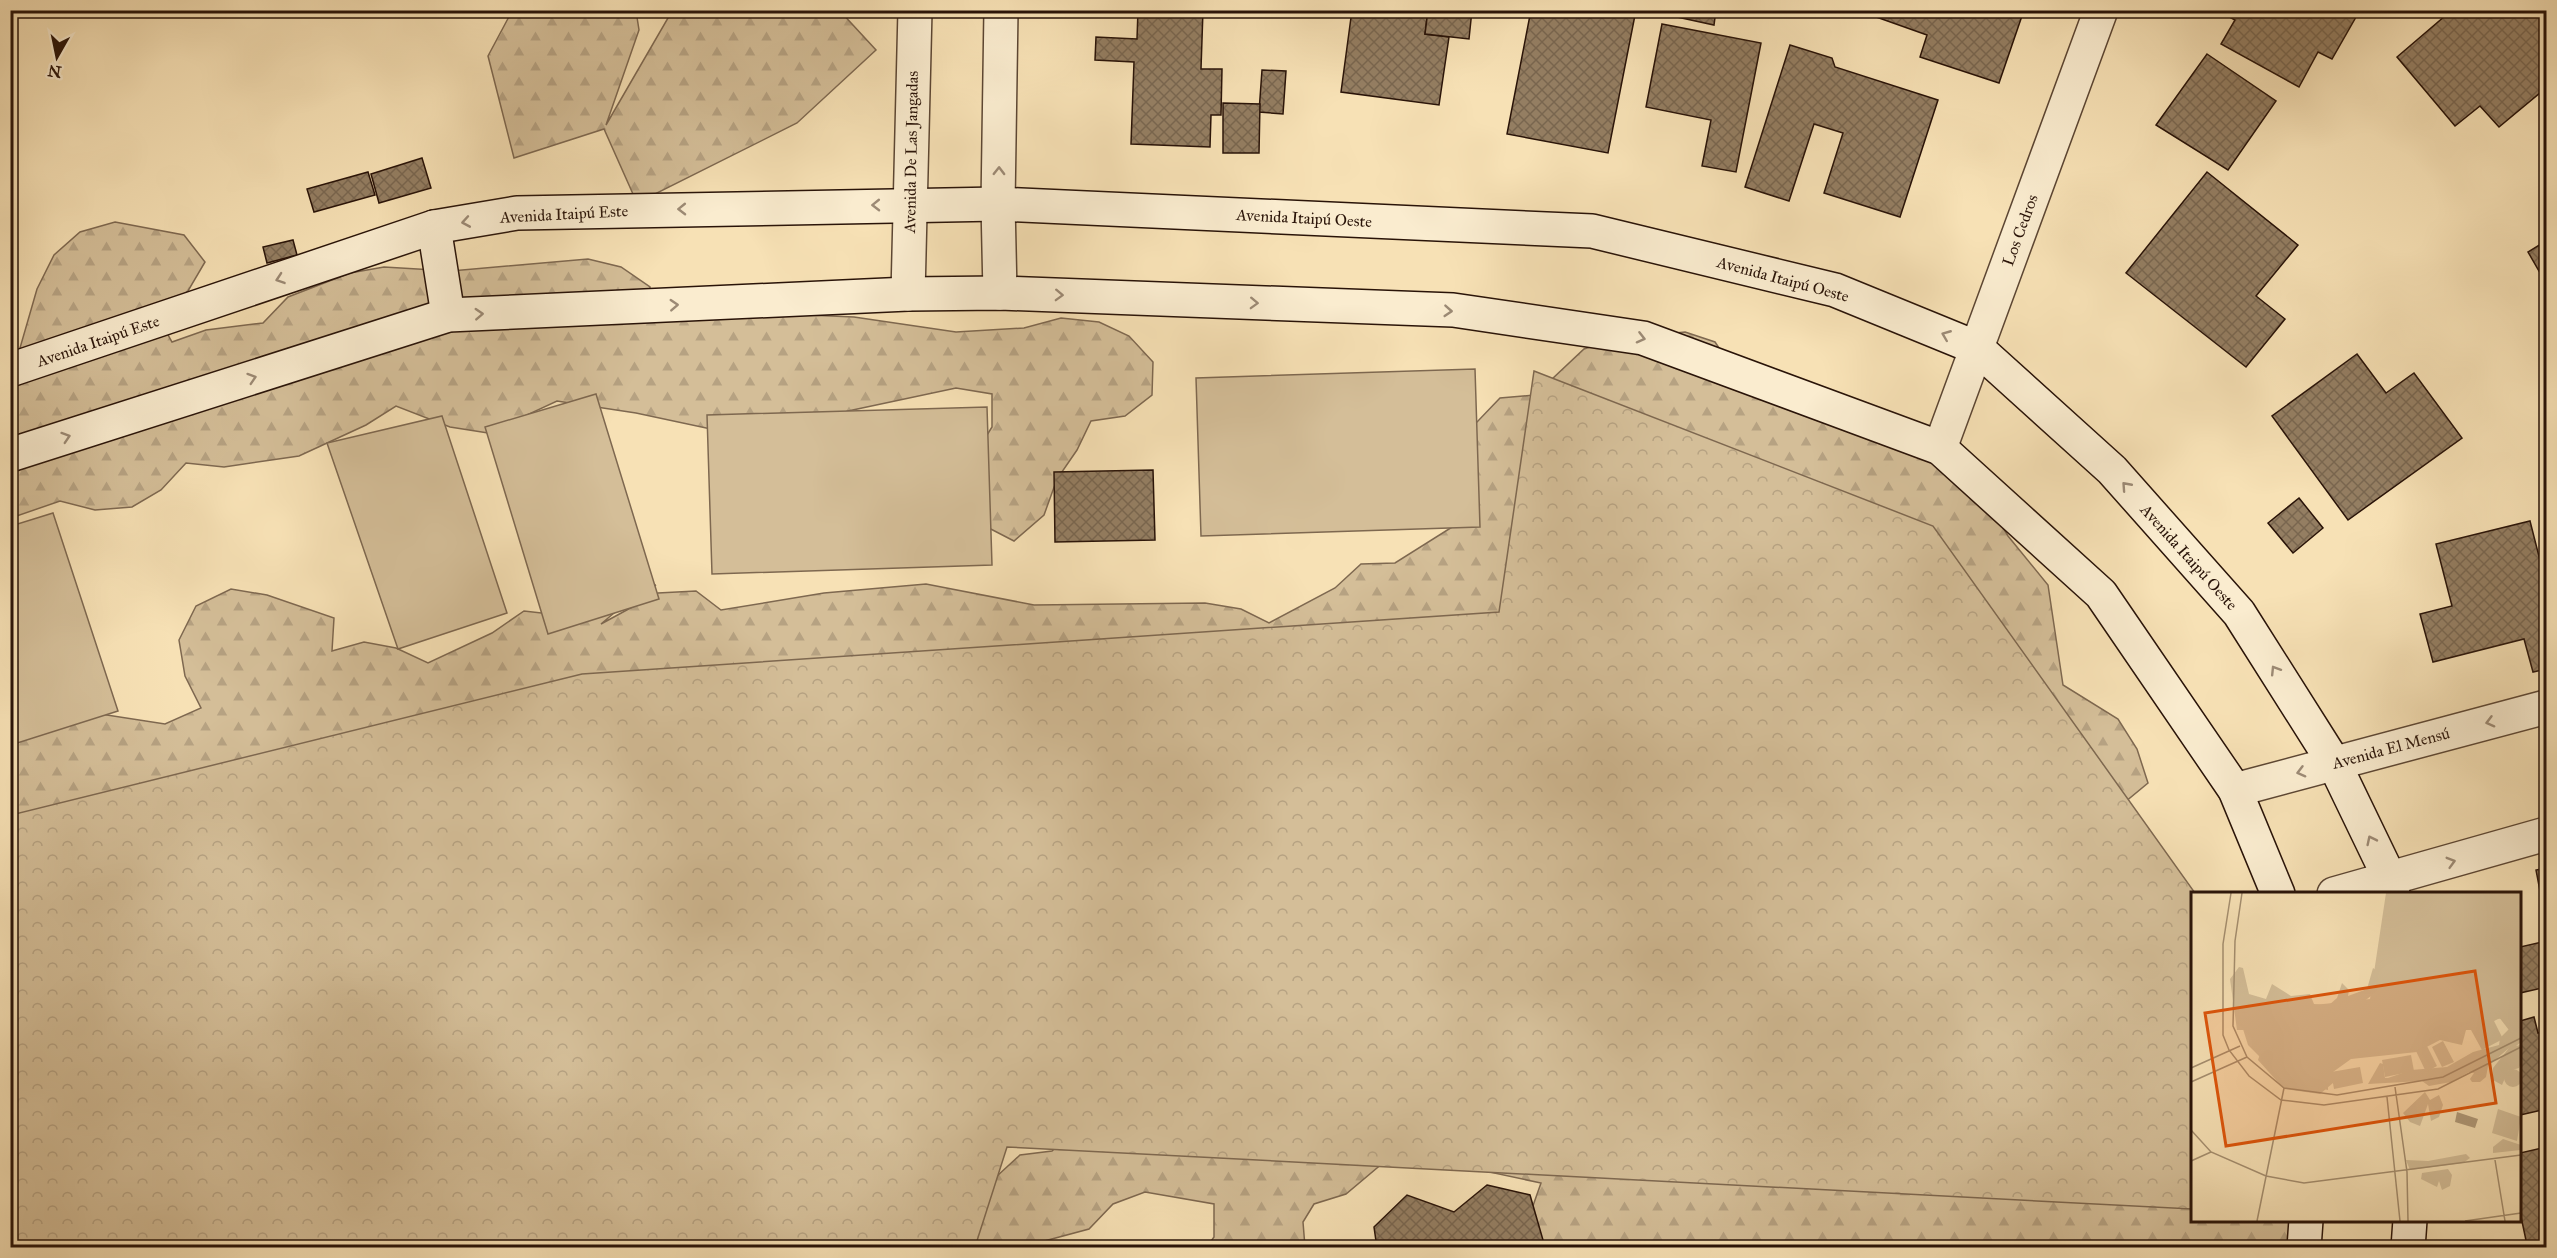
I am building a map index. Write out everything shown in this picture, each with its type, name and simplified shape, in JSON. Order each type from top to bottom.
[{"type":"street","name":"Avenida De Las Jangadas","points":[[908,294],[915,10]]},
{"type":"street","points":[[1000,293],[998,204],[1001,10]]},
{"type":"street","name":"Los Cedros","points":[[1940,448],[2100,10]]},
{"type":"street","name":"Avenida Itaipú Este","points":[[10,370],[434,227],[517,213],[998,204]]},
{"type":"street","name":"Avenida Itaipú Oeste","points":[[998,204],[1592,231],[1835,290],[1977,348],[2112,470],[2239,613],[2334,763],[2391,886]]},
{"type":"street","points":[[434,227],[448,315]]},
{"type":"street","points":[[10,455],[448,315],[908,294],[1000,293],[1453,310],[1643,338],[1940,448],[2101,594],[2235,790],[2277,892]]},
{"type":"street","name":"Avenida El Mensú","points":[[2235,790],[2547,707]]},
{"type":"street","points":[[2348,892],[2391,886],[2547,834]]},
{"type":"street","points":[[2304,1248],[2306,1222]]},
{"type":"street","points":[[2408,1248],[2410,1222]]},
{"type":"green space","points":[[512,11],[636,11],[639,30],[606,125],[672,11],[840,11],[876,50],[797,123],[637,203],[604,129],[514,158],[488,56]]},
{"type":"green space","points":[[115,222],[184,235],[205,262],[188,291],[156,313],[172,342],[206,330],[263,323],[288,297],[350,273],[384,267],[451,271],[588,259],[621,267],[650,287],[649,320],[716,311],[854,317],[956,332],[1024,328],[1061,318],[1099,322],[1129,336],[1153,362],[1152,395],[1125,416],[1091,421],[1077,450],[1057,479],[1044,515],[1014,541],[981,524],[974,456],[992,427],[992,394],[956,388],[848,411],[814,423],[739,435],[636,413],[557,401],[488,433],[450,427],[396,406],[366,425],[299,456],[224,467],[186,463],[161,490],[132,507],[95,510],[60,501],[11,518],[10,364],[18,355],[37,289],[54,255],[80,232]]},
{"type":"green space","points":[[1685,332],[1715,342],[1735,372],[1934,439],[1978,486],[2008,536],[2048,585],[2063,685],[2118,719],[2137,749],[2148,783],[2090,831],[2191,1029],[2191,1222],[2292,1222],[2313,1247],[1539,1247],[1529,1217],[1541,1183],[1396,1152],[1346,1194],[1314,1204],[1303,1222],[1305,1247],[1207,1247],[1214,1237],[1214,1204],[1145,1192],[1113,1204],[1089,1229],[1022,1247],[901,1247],[996,1177],[1020,1155],[1052,1151],[1076,1128],[11,949],[10,748],[36,720],[68,709],[165,724],[201,708],[185,676],[179,640],[196,606],[231,589],[267,595],[334,618],[332,651],[364,642],[396,648],[428,663],[492,633],[524,611],[559,615],[656,585],[627,602],[601,624],[658,593],[696,591],[721,610],[824,593],[926,584],[1034,605],[1205,603],[1241,609],[1269,623],[1335,588],[1361,564],[1395,563],[1457,524],[1476,423],[1500,398],[1535,395],[1584,349],[1614,339]]},
{"type":"green space","points":[[1475,369],[1480,527],[1201,536],[1196,378]]},
{"type":"green space","points":[[1534,371],[1933,526],[2194,892],[2191,892],[2191,1209],[1007,1147],[975,1247],[11,1247],[11,815],[582,674],[1499,612]]},
{"type":"green space","points":[[596,394],[659,599],[548,634],[485,427]]},
{"type":"green space","points":[[987,407],[992,565],[712,574],[707,415]]},
{"type":"green space","points":[[442,416],[507,613],[398,649],[327,443]]},
{"type":"green space","points":[[53,513],[118,711],[11,745],[11,526]]},
{"type":"building","points":[[1138,10],[1203,10],[1201,69],[1222,69],[1221,115],[1211,115],[1210,147],[1131,144],[1134,62],[1095,60],[1096,37],[1137,39]]},
{"type":"building","points":[[1352,10],[1428,10],[1425,34],[1449,37],[1439,105],[1341,92]]},
{"type":"building","points":[[1428,10],[1472,10],[1469,39],[1425,34]]},
{"type":"building","points":[[1531,10],[1590,10],[1610,14],[1611,10],[1636,10],[1608,153],[1507,134]]},
{"type":"building","points":[[1664,10],[1716,10],[1714,25],[1663,14]]},
{"type":"building","points":[[1866,10],[2024,10],[1999,83],[1920,57],[1927,35],[1865,13]]},
{"type":"building","points":[[2224,10],[2360,10],[2332,59],[2318,52],[2299,87],[2221,44],[2235,20],[2222,13]]},
{"type":"building","points":[[2452,10],[2546,10],[2546,88],[2499,127],[2480,106],[2455,126],[2397,57]]},
{"type":"building","points":[[1662,24],[1761,43],[1736,172],[1702,166],[1711,120],[1646,107]]},
{"type":"building","points":[[1790,45],[1832,58],[1835,67],[1938,100],[1900,217],[1824,193],[1843,133],[1814,124],[1789,201],[1745,187]]},
{"type":"building","points":[[2207,54],[2276,101],[2228,170],[2156,125]]},
{"type":"building","points":[[1262,70],[1286,71],[1283,114],[1259,112]]},
{"type":"building","points":[[1223,103],[1260,104],[1259,153],[1223,153]]},
{"type":"building","points":[[422,158],[431,188],[379,203],[371,174]]},
{"type":"building","points":[[368,172],[375,195],[314,212],[307,189]]},
{"type":"building","points":[[2207,172],[2298,245],[2256,296],[2285,319],[2246,367],[2126,273]]},
{"type":"building","points":[[293,240],[297,255],[267,263],[263,247]]},
{"type":"building","points":[[2546,241],[2546,276],[2543,278],[2528,252]]},
{"type":"building","points":[[2357,354],[2386,393],[2414,373],[2462,438],[2348,520],[2272,416]]},
{"type":"building","points":[[1153,470],[1155,540],[1055,542],[1054,472]]},
{"type":"building","points":[[2299,498],[2323,528],[2293,553],[2268,523]]},
{"type":"building","points":[[2530,521],[2546,584],[2546,669],[2533,672],[2524,639],[2433,662],[2420,614],[2452,606],[2436,544]]},
{"type":"building","points":[[2546,868],[2546,922],[2536,870]]},
{"type":"building","points":[[2546,941],[2546,987],[2521,993],[2521,947]]},
{"type":"building","points":[[2534,1017],[2538,1033],[2546,1031],[2546,1109],[2521,1115],[2521,1021]]},
{"type":"building","points":[[2546,1147],[2546,1240],[2527,1245],[2521,1217],[2521,1153]]},
{"type":"building","points":[[1487,1185],[1530,1195],[1543,1240],[1536,1248],[1377,1248],[1374,1227],[1407,1195],[1454,1212]]}]
